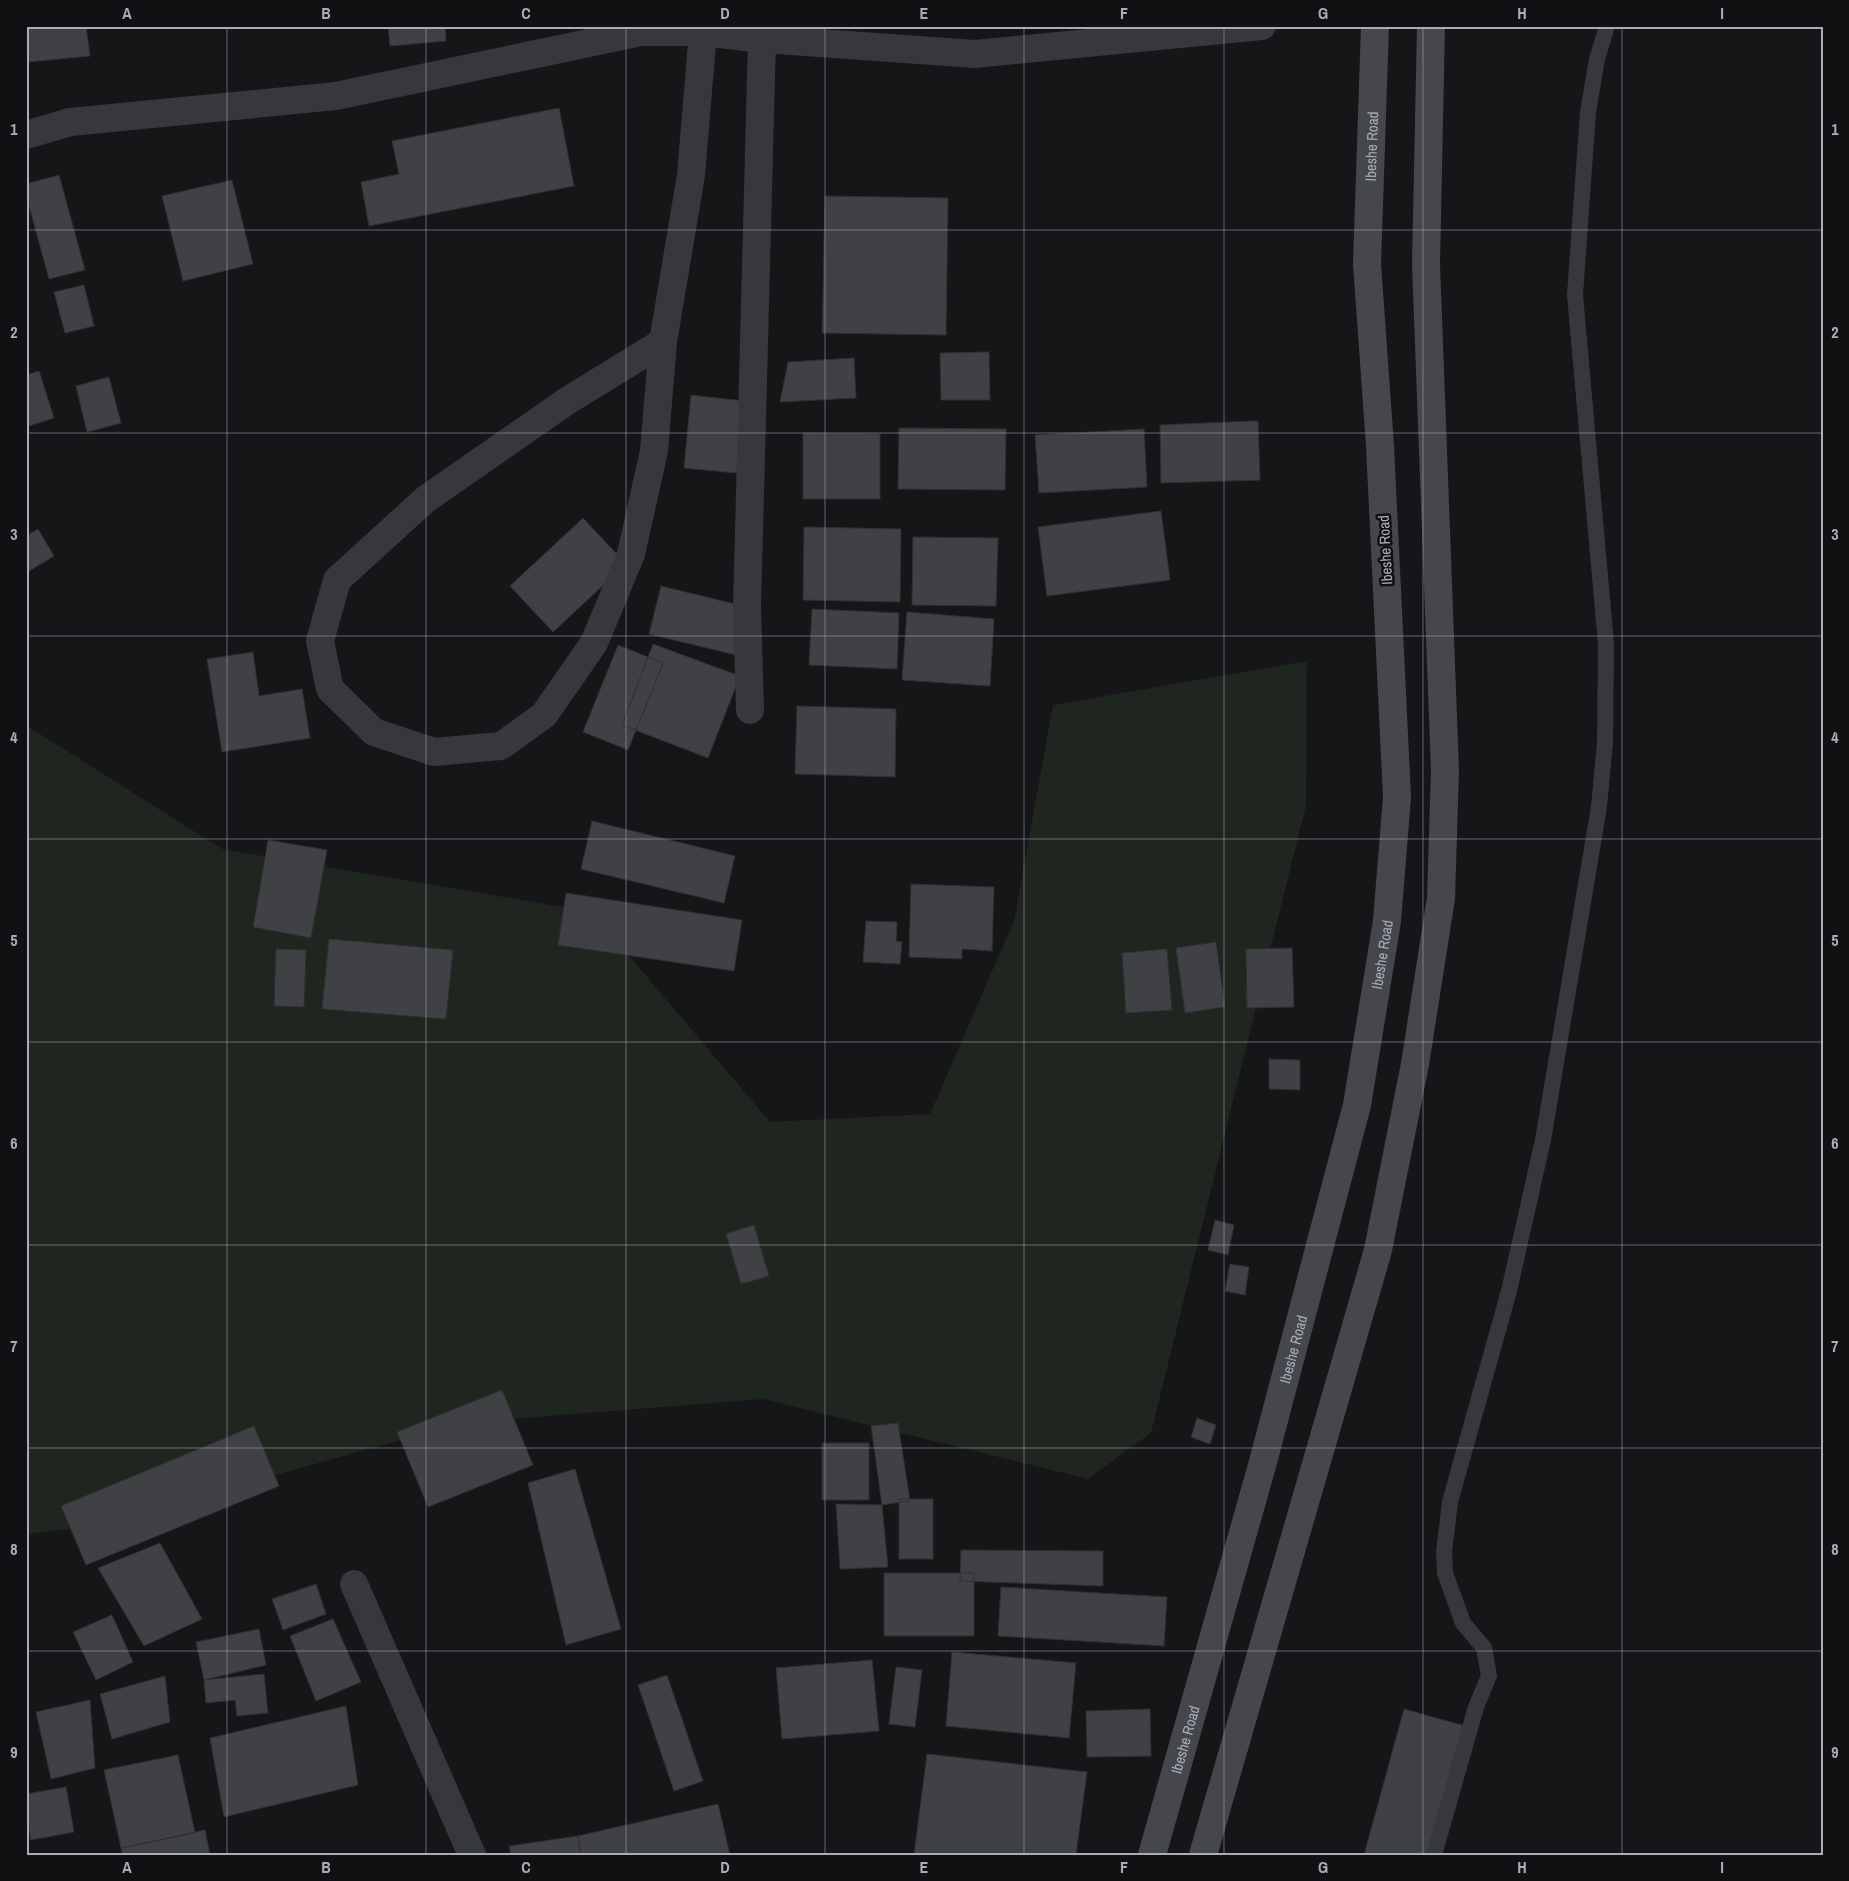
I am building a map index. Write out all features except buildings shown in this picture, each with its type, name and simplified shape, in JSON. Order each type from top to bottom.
[{"type":"main road","name":"Ibeshe Road","points":[[1152,1855],[1260,1472],[1357,1105],[1387,921],[1397,797],[1380,446],[1367,264],[1375,26]]},
{"type":"main road","points":[[1203,1855],[1378,1250],[1415,1064],[1441,898],[1445,771],[1426,264],[1431,26]]},
{"type":"street","points":[[26,135],[70,122],[336,96],[641,29],[702,32],[762,39],[975,54],[1262,26]]},
{"type":"street","points":[[663,342],[567,401],[426,499],[337,580],[320,641],[330,690],[374,732],[434,752],[501,746],[544,715],[594,643],[631,554],[654,451],[663,342],[691,175],[702,32]]},
{"type":"street","points":[[750,710],[747,607],[762,39]]},
{"type":"street","points":[[354,1584],[472,1855]]},
{"type":"lane","points":[[1434,1855],[1476,1707],[1489,1676],[1484,1648],[1463,1623],[1445,1573],[1444,1552],[1450,1502],[1509,1291],[1543,1140],[1599,807],[1605,742],[1606,644],[1574,295],[1588,112],[1598,59],[1607,26]]},
{"type":"shaded area","points":[[1307,661],[1306,805],[1151,1433],[1088,1479],[763,1399],[462,1423],[93,1526],[26,1534],[26,725],[222,849],[592,912],[770,1122],[930,1114],[1014,921],[1053,705]]}]
